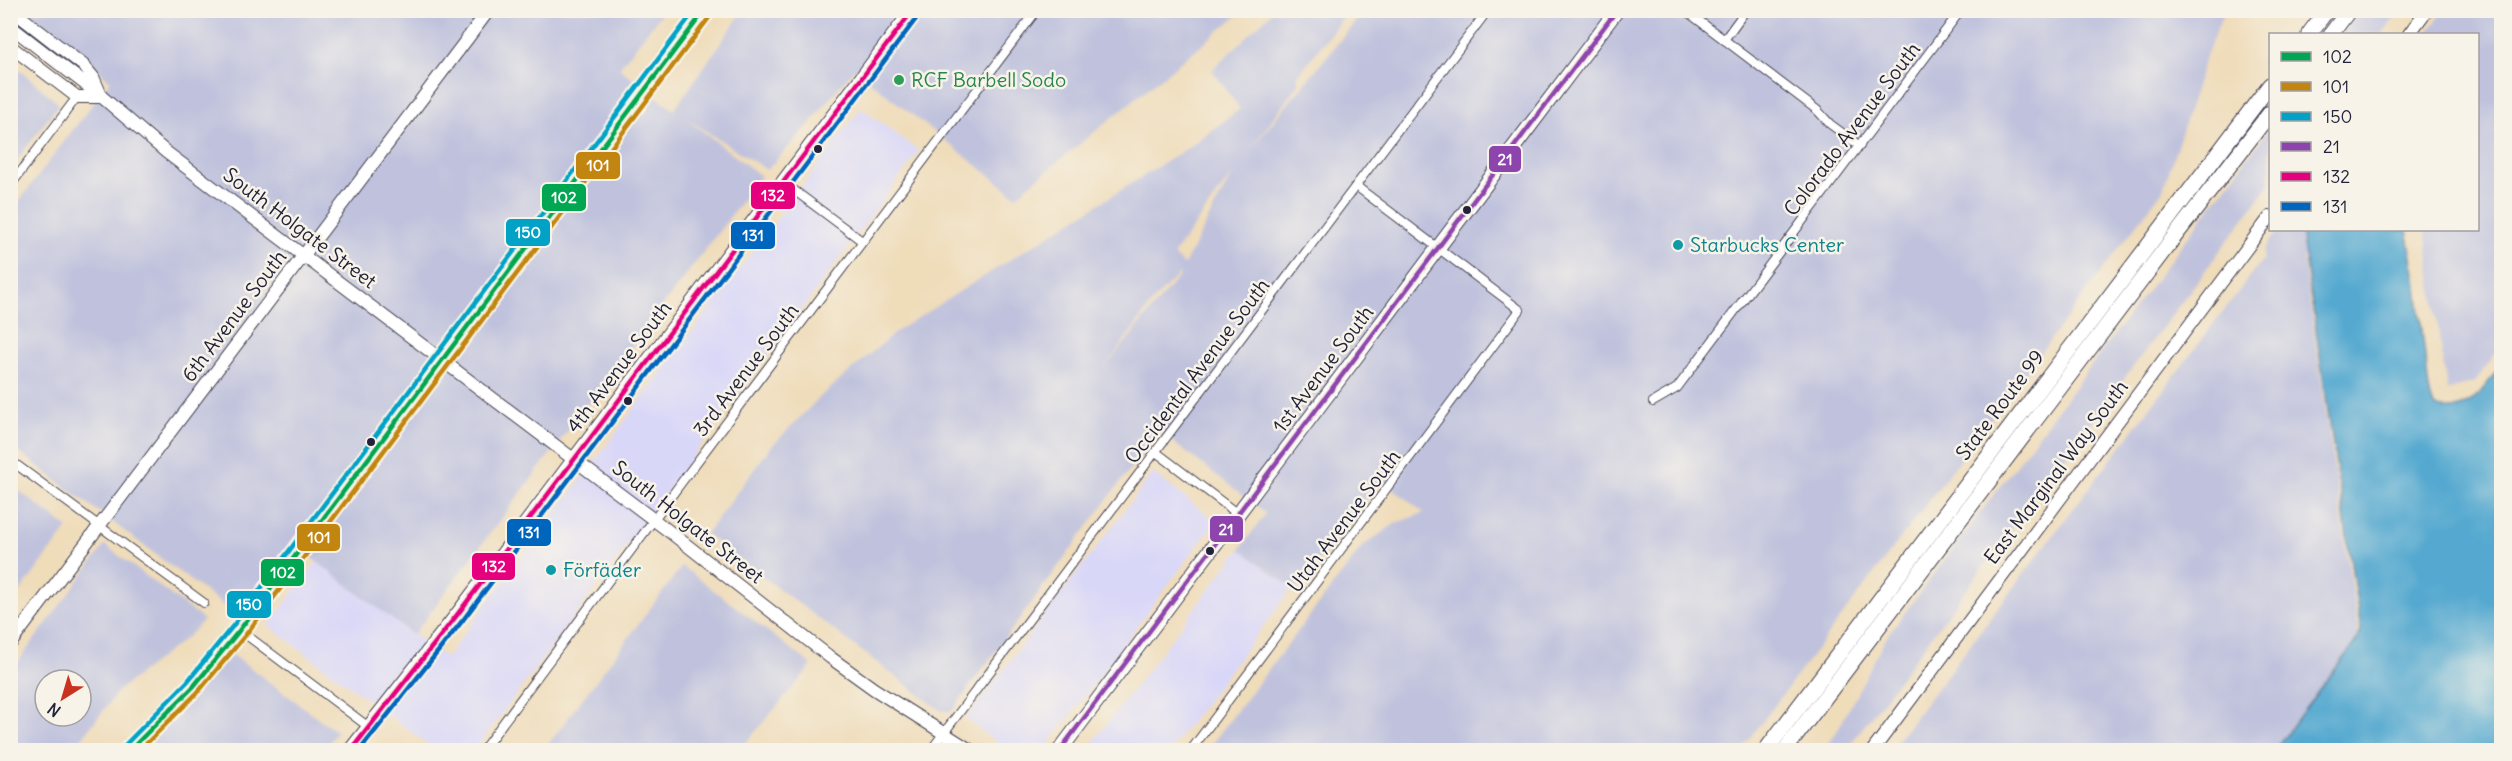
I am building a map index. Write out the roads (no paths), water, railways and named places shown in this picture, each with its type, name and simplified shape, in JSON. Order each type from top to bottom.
[{"type":"highway","points":[[2310,33],[2327,10]]},
{"type":"highway","points":[[2332,33],[2349,10]]},
{"type":"highway","name":"State Route 99","points":[[1766,750],[2269,88]]},
{"type":"highway","name":"State Route 99","points":[[1785,750],[2170,241],[2269,116]]},
{"type":"main road","name":"South Holgate Street","points":[[12,10],[83,66],[93,76],[102,97]]},
{"type":"main road","name":"6th Avenue South","points":[[10,644],[489,10]]},
{"type":"main road","name":"4th Avenue South","points":[[354,750],[913,10]]},
{"type":"main road","name":"1st Avenue South","points":[[1060,750],[1617,10]]},
{"type":"main road","points":[[2410,33],[2427,10]]},
{"type":"main road","name":"South Holgate Street","points":[[10,26],[102,97],[166,152],[654,520],[831,658],[874,689],[970,750]]},
{"type":"main road","points":[[10,46],[77,97],[102,97]]},
{"type":"main road","name":"East Marginal Way South","points":[[1873,750],[2269,220]]},
{"type":"street","name":"3rd Avenue South","points":[[483,750],[1037,10]]},
{"type":"street","name":"Occidental Avenue South","points":[[931,750],[1488,10]]},
{"type":"street","points":[[1685,10],[1817,110],[1830,124],[1860,146]]},
{"type":"street","points":[[1724,40],[1746,10]]},
{"type":"street","name":"Colorado Avenue South","points":[[1653,402],[1677,388],[1961,10]]},
{"type":"street","points":[[10,186],[77,97]]},
{"type":"street","points":[[783,182],[862,241]]},
{"type":"street","points":[[1356,186],[1438,248]]},
{"type":"street","name":"Utah Avenue South","points":[[1191,750],[1452,404],[1520,310],[1438,248]]},
{"type":"street","points":[[1156,452],[1239,515]]},
{"type":"street","points":[[10,460],[204,603]]},
{"type":"street","points":[[249,637],[370,728]]},
{"type":"water","points":[[2301,231],[2407,231],[2416,278],[2429,390],[2434,407],[2445,409],[2465,405],[2474,399],[2501,365],[2501,750],[2274,750],[2357,640],[2361,631]]},
{"type":"place","name":"RCF Barbell Sodo","points":[[899,80]]},
{"type":"place","name":"Starbucks Center","points":[[1678,245]]},
{"type":"place","name":"Förfäder","points":[[551,570]]}]
